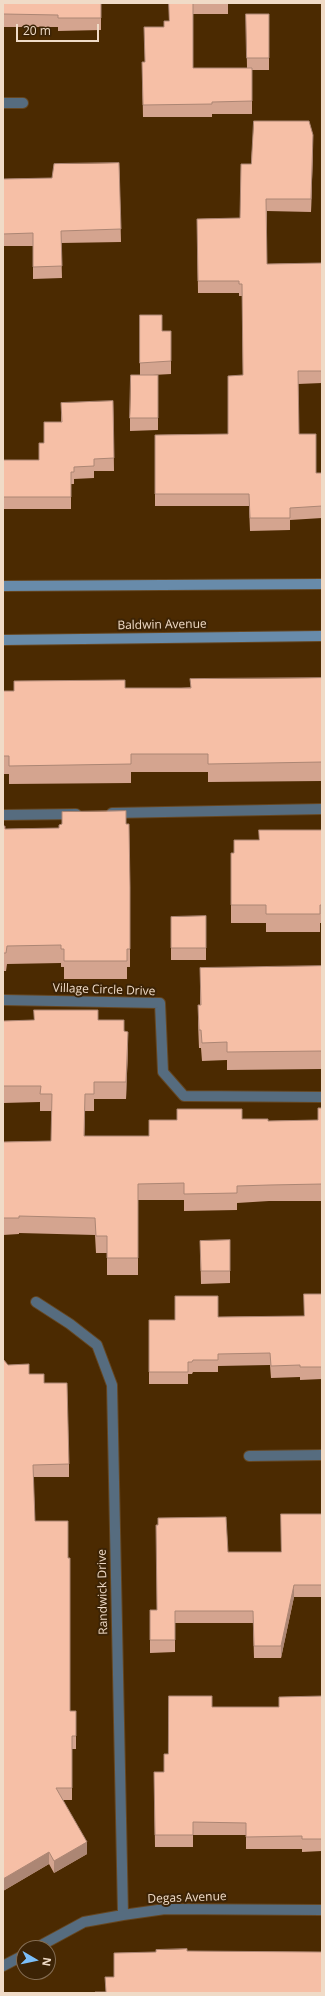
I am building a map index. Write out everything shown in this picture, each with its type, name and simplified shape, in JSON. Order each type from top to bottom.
[{"type":"main road","points":[[3,586],[322,584]]},
{"type":"main road","name":"Baldwin Avenue","points":[[3,640],[322,636]]},
{"type":"street","points":[[3,103],[23,103]]},
{"type":"street","points":[[99,813],[322,810]]},
{"type":"street","points":[[3,815],[83,814]]},
{"type":"street","name":"Village Circle Drive","points":[[3,1000],[160,1004],[163,1072],[184,1096],[322,1097]]},
{"type":"street","name":"Randwick Drive","points":[[36,1302],[70,1324],[97,1345],[112,1385],[123,1914]]},
{"type":"street","points":[[249,1456],[322,1455]]},
{"type":"street","name":"Degas Avenue","points":[[51,1940],[84,1922],[123,1914],[165,1909],[322,1910]]},
{"type":"street","points":[[3,1966],[16,1959]]},
{"type":"building","points":[[3,3],[101,3],[101,18],[58,18],[58,15],[3,14]]},
{"type":"building","points":[[169,3],[193,3],[193,68],[252,68],[252,101],[212,102],[212,104],[143,105],[142,62],[145,62],[144,27],[164,27],[164,21],[169,21]]},
{"type":"building","points":[[246,14],[269,14],[269,58],[247,58]]},
{"type":"building","points":[[254,121],[309,121],[313,135],[311,199],[266,199],[267,264],[322,263],[322,371],[298,371],[299,434],[316,434],[316,473],[322,473],[322,506],[290,508],[290,518],[250,518],[249,494],[155,494],[155,435],[228,434],[228,376],[243,375],[242,284],[239,284],[239,281],[198,281],[197,219],[240,218],[241,164],[251,164]]},
{"type":"building","points":[[119,163],[121,229],[61,231],[62,266],[33,267],[33,233],[3,234],[3,179],[52,178],[54,164]]},
{"type":"building","points":[[140,315],[162,315],[162,331],[171,331],[171,361],[140,363]]},
{"type":"building","points":[[131,375],[158,375],[158,418],[130,418]]},
{"type":"building","points":[[113,401],[114,458],[94,459],[94,466],[74,467],[74,472],[71,472],[71,497],[3,497],[3,460],[39,460],[39,443],[44,443],[44,422],[62,422],[61,403]]},
{"type":"building","points":[[322,678],[322,762],[208,764],[208,754],[131,754],[131,764],[9,766],[9,756],[3,756],[3,691],[14,691],[14,681],[125,680],[125,688],[191,688],[190,679]]},
{"type":"building","points":[[126,811],[126,824],[129,824],[130,887],[130,949],[127,949],[127,961],[64,961],[64,949],[61,949],[61,945],[7,946],[6,953],[3,953],[3,826],[5,826],[5,829],[59,828],[59,825],[62,824],[62,812]]},
{"type":"building","points":[[259,830],[322,830],[322,905],[320,905],[320,914],[266,914],[266,905],[231,905],[231,853],[234,853],[234,840],[259,840]]},
{"type":"building","points":[[206,916],[206,948],[171,948],[171,917]]},
{"type":"building","points":[[322,966],[322,1051],[227,1052],[227,1042],[202,1043],[201,1030],[199,1030],[198,1005],[201,1005],[200,968]]},
{"type":"building","points":[[34,1010],[98,1010],[98,1020],[124,1020],[124,1031],[128,1032],[126,1082],[94,1082],[94,1094],[85,1094],[84,1136],[149,1136],[149,1120],[177,1120],[177,1109],[242,1109],[242,1119],[268,1119],[268,1121],[318,1120],[318,1108],[322,1108],[322,1184],[237,1186],[237,1193],[184,1194],[184,1183],[138,1184],[138,1258],[107,1258],[107,1236],[96,1236],[95,1218],[19,1216],[19,1218],[3,1218],[3,1142],[51,1141],[52,1094],[40,1094],[41,1086],[3,1086],[3,1021],[34,1020]]},
{"type":"building","points":[[230,1240],[230,1271],[201,1271],[200,1241]]},
{"type":"building","points":[[304,1294],[322,1294],[322,1367],[300,1367],[300,1365],[271,1366],[270,1353],[218,1354],[218,1360],[193,1360],[192,1362],[188,1362],[188,1372],[149,1372],[149,1320],[175,1320],[175,1296],[218,1296],[218,1317],[304,1316]]},
{"type":"building","points":[[3,1359],[8,1365],[29,1364],[29,1374],[44,1374],[44,1383],[67,1383],[69,1464],[33,1465],[35,1521],[68,1521],[68,1558],[70,1558],[70,1711],[76,1711],[76,1736],[72,1736],[72,1788],[56,1788],[87,1842],[54,1861],[49,1852],[3,1879]]},
{"type":"building","points":[[281,1514],[322,1514],[322,1585],[294,1585],[281,1646],[254,1646],[253,1611],[175,1611],[175,1640],[150,1640],[150,1610],[157,1610],[156,1525],[158,1525],[158,1518],[226,1517],[228,1552],[281,1552]]},
{"type":"building","points":[[169,1696],[212,1696],[212,1707],[279,1707],[279,1697],[322,1696],[322,1839],[302,1839],[302,1836],[246,1837],[246,1823],[193,1822],[193,1835],[155,1835],[154,1772],[164,1772],[164,1754],[168,1754]]},
{"type":"building","points":[[187,1949],[187,1951],[322,1952],[322,1993],[95,1993],[106,1992],[105,1977],[114,1977],[114,1953],[156,1952],[156,1950]]}]
